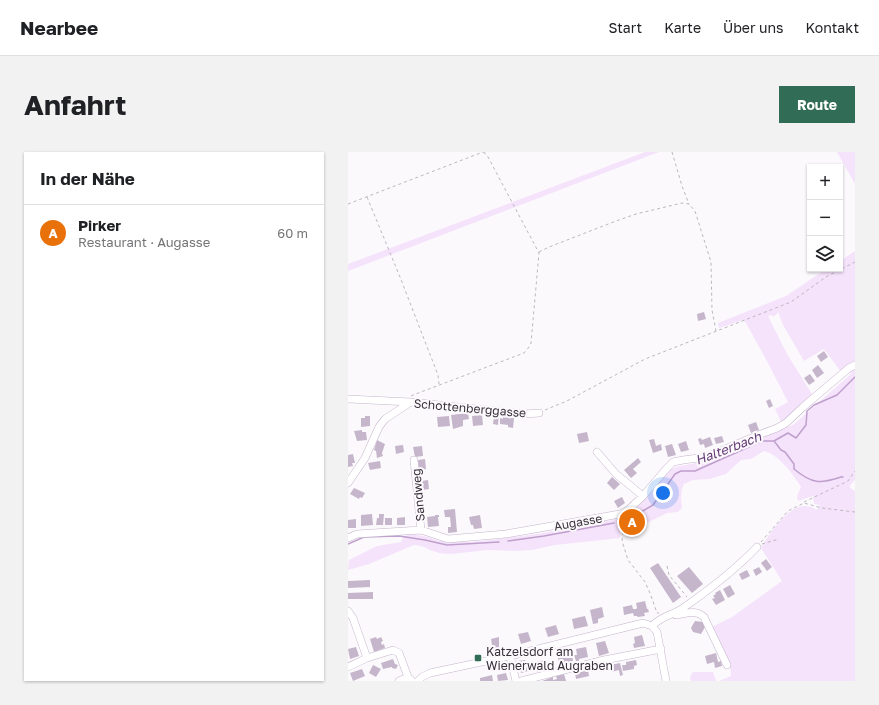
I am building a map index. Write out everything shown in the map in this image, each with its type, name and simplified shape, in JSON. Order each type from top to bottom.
[{"type":"street","name":"Augasse","points":[[348,538],[357,534],[421,530],[448,539],[506,534],[620,514],[628,510],[643,496],[673,462],[706,457],[777,428],[786,423],[849,368],[855,365]]},
{"type":"street","points":[[348,400],[410,402]]},
{"type":"street","name":"Schottenberggasse","points":[[348,483],[365,458],[379,428],[385,419],[410,402],[524,414],[539,413]]},
{"type":"street","points":[[597,452],[616,474],[643,496]]},
{"type":"street","name":"Sandweg","points":[[414,460],[421,530]]},
{"type":"street","points":[[652,626],[659,619],[674,613],[690,603],[737,566],[757,547]]},
{"type":"street","points":[[348,611],[353,618],[367,658]]},
{"type":"street","points":[[674,613],[676,615],[698,612],[704,617],[727,665]]},
{"type":"street","points":[[418,681],[430,672],[510,656],[637,624],[646,624],[652,626],[657,632],[666,681]]},
{"type":"street","points":[[348,666],[393,650],[399,653],[410,679],[399,681]]},
{"type":"street","points":[[522,681],[604,660],[661,650]]},
{"type":"street","points":[[510,656],[516,681]]},
{"type":"path","points":[[348,204],[483,152],[488,152]]},
{"type":"path","points":[[410,402],[413,395],[524,354],[529,347],[532,338],[539,252],[487,155],[483,152]]},
{"type":"path","points":[[672,152],[689,204],[695,211],[711,262],[712,310],[716,331]]},
{"type":"path","points":[[367,196],[426,343],[438,375],[438,385]]},
{"type":"path","points":[[539,252],[636,214],[682,202],[689,204]]},
{"type":"path","points":[[539,413],[567,401],[645,359],[791,302],[826,278],[855,262]]},
{"type":"path","points":[[779,539],[760,544],[782,516],[794,506],[804,503],[844,483],[855,471]]},
{"type":"path","points":[[804,503],[822,508],[855,512]]},
{"type":"path","points":[[623,522],[622,541],[628,560],[645,582],[657,613],[660,613],[663,617]]},
{"type":"path","points":[[667,566],[669,575],[690,603]]},
{"type":"shaded area","points":[[645,152],[659,152],[348,271],[348,264]]},
{"type":"shaded area","points":[[837,152],[855,152],[855,184]]},
{"type":"shaded area","points":[[855,251],[855,480],[850,485],[850,488],[855,491],[855,681],[719,681],[731,676],[730,665],[712,627],[732,617],[782,581],[761,548],[777,524],[792,511],[800,507],[808,506],[817,510],[820,505],[814,504],[813,496],[798,501],[797,496],[801,487],[798,482],[790,471],[775,456],[764,451],[751,459],[741,460],[726,474],[709,479],[693,480],[684,484],[681,493],[682,508],[678,512],[667,513],[647,523],[635,518],[633,512],[652,492],[668,471],[676,467],[705,461],[716,457],[731,449],[793,425],[852,373],[841,372],[824,349],[804,361],[783,325],[778,312],[773,317],[772,315],[768,316],[787,354],[812,394],[782,424],[775,409],[788,402],[746,323],[743,320],[719,328],[718,323],[786,296],[822,272],[843,272],[843,259]]},
{"type":"shaded area","points":[[617,519],[621,521],[620,538],[555,545],[532,550],[488,550],[451,554],[439,553],[422,546],[414,545],[369,564],[348,570],[349,560],[377,546],[401,542],[404,536],[413,534],[439,541],[473,542],[537,534]]},
{"type":"shaded area","points":[[693,672],[713,672],[716,681],[691,681],[690,677]]},
{"type":"building","points":[[704,312],[706,319],[698,321],[697,314]]},
{"type":"building","points":[[824,351],[828,357],[821,362],[817,356]]},
{"type":"building","points":[[818,365],[824,373],[817,378],[812,370]]},
{"type":"building","points":[[810,374],[815,381],[809,385],[804,378]]},
{"type":"building","points":[[770,399],[773,406],[769,408],[766,401]]},
{"type":"building","points":[[468,413],[469,419],[463,420],[463,426],[453,429],[451,415]]},
{"type":"building","points":[[482,415],[483,425],[473,426],[472,416]]},
{"type":"building","points":[[494,415],[499,415],[498,425],[493,424]]},
{"type":"building","points":[[365,416],[370,416],[370,426],[361,427],[361,418],[365,418]]},
{"type":"building","points":[[449,416],[450,426],[438,427],[437,417]]},
{"type":"building","points":[[503,417],[514,418],[513,428],[508,427],[508,425],[500,424],[500,418],[503,419]]},
{"type":"building","points":[[756,422],[759,430],[751,433],[748,425]]},
{"type":"building","points":[[362,430],[362,432],[366,432],[367,440],[357,441],[354,431]]},
{"type":"building","points":[[587,432],[589,441],[579,443],[577,434]]},
{"type":"building","points":[[722,436],[724,442],[716,444],[714,438]]},
{"type":"building","points":[[710,437],[713,445],[705,448],[704,444],[700,445],[698,439],[701,438],[702,440]]},
{"type":"building","points":[[654,439],[656,446],[661,444],[662,450],[653,453],[649,440]]},
{"type":"building","points":[[377,440],[385,444],[382,453],[383,456],[377,458],[376,451],[374,450]]},
{"type":"building","points":[[686,441],[689,450],[681,452],[678,444]]},
{"type":"building","points":[[672,444],[676,455],[668,457],[665,446]]},
{"type":"building","points":[[403,445],[404,452],[396,454],[395,446]]},
{"type":"building","points":[[422,446],[423,456],[415,457],[413,447]]},
{"type":"building","points":[[353,454],[355,463],[352,463],[353,466],[348,467],[348,455]]},
{"type":"building","points":[[638,458],[641,462],[633,469],[637,473],[631,478],[624,470]]},
{"type":"building","points":[[425,459],[426,469],[419,470],[418,460]]},
{"type":"building","points":[[380,461],[381,468],[370,470],[368,463]]},
{"type":"building","points":[[612,477],[620,484],[614,490],[607,483]]},
{"type":"building","points":[[428,480],[429,489],[422,490],[422,481]]},
{"type":"building","points":[[354,488],[365,493],[362,498],[360,497],[359,499],[350,494]]},
{"type":"building","points":[[622,497],[625,503],[618,508],[614,501]]},
{"type":"building","points":[[455,509],[457,532],[448,533],[448,527],[451,527],[450,517],[445,517],[444,510]]},
{"type":"building","points":[[372,514],[373,525],[361,526],[361,515]]},
{"type":"building","points":[[379,514],[384,514],[383,525],[376,525]]},
{"type":"building","points":[[439,515],[439,526],[428,527],[427,517]]},
{"type":"building","points":[[480,515],[482,528],[474,529],[473,525],[471,525],[469,517]]},
{"type":"building","points":[[405,517],[405,525],[397,525],[397,518]]},
{"type":"building","points":[[385,518],[392,518],[392,525],[385,525]]},
{"type":"building","points":[[356,519],[356,528],[348,528],[348,520]]},
{"type":"building","points":[[634,519],[637,525],[640,523],[642,528],[626,535],[624,530],[632,527],[630,521]]},
{"type":"building","points":[[766,559],[772,567],[767,571],[761,563]]},
{"type":"building","points":[[658,563],[681,597],[673,603],[650,568]]},
{"type":"building","points":[[689,567],[703,584],[692,593],[677,576]]},
{"type":"building","points":[[759,567],[762,572],[756,576],[753,570]]},
{"type":"building","points":[[747,570],[750,576],[742,580],[739,574]]},
{"type":"building","points":[[370,580],[370,587],[348,588],[348,581]]},
{"type":"building","points":[[730,585],[735,594],[728,598],[723,589]]},
{"type":"building","points":[[720,590],[725,600],[716,605],[712,599],[715,598],[713,596],[716,594],[715,593]]},
{"type":"building","points":[[373,592],[373,599],[348,599],[348,593]]},
{"type":"building","points":[[645,601],[649,612],[644,613],[645,616],[634,616],[633,613],[624,615],[623,607],[632,605],[633,609],[636,609],[636,603]]},
{"type":"building","points":[[602,607],[604,617],[598,619],[598,623],[593,624],[590,610]]},
{"type":"building","points":[[585,616],[588,626],[574,629],[572,619]]},
{"type":"building","points":[[695,621],[703,622],[705,627],[701,634],[693,632],[691,628]]},
{"type":"building","points":[[556,625],[559,634],[548,637],[545,628]]},
{"type":"building","points":[[528,632],[531,641],[521,644],[518,634]]},
{"type":"building","points":[[642,635],[645,646],[634,648],[634,637]]},
{"type":"building","points":[[376,637],[377,639],[381,637],[383,641],[381,642],[382,645],[384,644],[385,648],[374,652],[370,639]]},
{"type":"building","points":[[499,637],[499,651],[493,652],[491,639]]},
{"type":"building","points":[[605,641],[609,653],[599,656],[596,643]]},
{"type":"building","points":[[356,647],[359,656],[350,659],[348,649]]},
{"type":"building","points":[[586,647],[588,657],[576,661],[574,655],[577,655],[576,649]]},
{"type":"building","points":[[716,653],[718,662],[721,661],[722,666],[715,668],[714,662],[707,664],[705,656]]},
{"type":"building","points":[[572,654],[573,661],[563,664],[563,662],[559,663],[558,658]]},
{"type":"building","points":[[393,659],[395,664],[398,665],[396,669],[392,667],[383,669],[381,663]]},
{"type":"building","points":[[525,660],[528,671],[521,673],[518,661]]},
{"type":"building","points":[[544,660],[546,669],[537,672],[535,662]]},
{"type":"building","points":[[636,660],[637,665],[634,666],[634,669],[623,671],[622,665],[626,665],[626,662]]},
{"type":"building","points":[[620,663],[623,675],[620,676],[619,670],[611,672],[610,665]]},
{"type":"building","points":[[373,665],[381,669],[376,677],[369,673]]},
{"type":"building","points":[[362,669],[365,676],[353,681],[350,673]]},
{"type":"building","points":[[588,670],[589,676],[576,679],[575,673]]},
{"type":"building","points":[[506,673],[508,680],[498,681],[497,675]]},
{"type":"building","points":[[564,674],[566,681],[542,681],[553,677],[553,680],[557,679],[556,676]]},
{"type":"building","points":[[492,675],[493,681],[480,681],[480,678]]},
{"type":"waterway","name":"Halterbach","points":[[641,512],[653,505],[675,474],[681,471],[695,471],[762,441],[774,441],[788,433],[796,438],[806,425],[807,411],[814,405],[837,395],[855,377]]},
{"type":"waterway","points":[[774,441],[794,464],[794,469],[806,478],[822,482],[843,477]]},
{"type":"waterway","name":"Halterbach","points":[[508,541],[614,523]]},
{"type":"waterway","name":"Halterbach","points":[[348,544],[364,537],[399,536],[447,545],[499,542]]},
{"type":"place","name":"Pirker","points":[[632,522]]},
{"type":"place","name":"Katzelsdorf am Wienerwald Augraben","points":[[478,658]]}]
